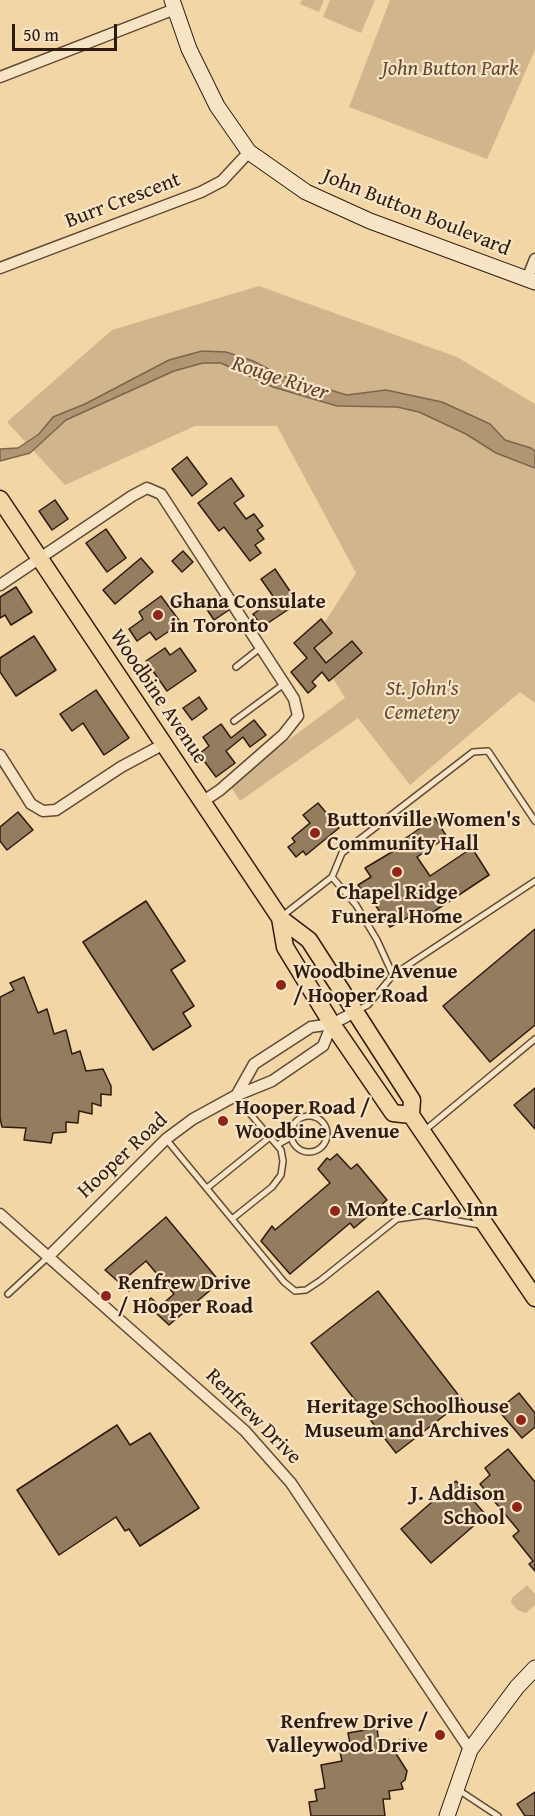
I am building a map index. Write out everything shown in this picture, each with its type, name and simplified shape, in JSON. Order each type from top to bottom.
[{"type":"main road","name":"Woodbine Avenue","points":[[0,499],[162,745],[280,918],[309,940],[412,1100],[411,1115],[535,1298]]},
{"type":"main road","name":"Woodbine Avenue","points":[[280,918],[285,947],[332,1024],[393,1113],[411,1115]]},
{"type":"street","points":[[0,77],[174,4]]},
{"type":"street","name":"John Button Boulevard","points":[[174,4],[189,49],[217,106],[249,152],[306,192],[424,243],[531,280]]},
{"type":"street","name":"Burr Crescent","points":[[0,268],[201,192],[222,181],[249,152]]},
{"type":"street","points":[[531,280],[535,259]]},
{"type":"street","points":[[0,585],[39,556],[132,496],[147,488],[155,489],[161,494],[297,707],[298,716],[292,725],[220,790],[202,802]]},
{"type":"street","points":[[0,755],[32,804],[43,811],[50,811],[56,810],[121,766],[162,745]]},
{"type":"street","points":[[235,1096],[254,1064],[311,1027],[332,1024],[355,1012]]},
{"type":"street","name":"Hooper Road","points":[[48,1257],[166,1139],[193,1119],[235,1096],[272,1082],[323,1046],[332,1024]]},
{"type":"street","name":"Renfrew Drive","points":[[0,1214],[245,1431],[291,1483],[410,1664],[471,1750]]},
{"type":"street","points":[[447,1816],[471,1750],[517,1687],[535,1668]]},
{"type":"lane","points":[[236,667],[260,648]]},
{"type":"lane","points":[[234,721],[284,684]]},
{"type":"lane","points":[[280,918],[332,878],[342,853],[473,753],[488,751],[535,821]]},
{"type":"lane","points":[[332,878],[356,905],[377,940],[393,975]]},
{"type":"lane","points":[[355,1012],[368,1005],[393,975],[535,881]]},
{"type":"lane","points":[[423,1132],[535,1039]]},
{"type":"lane","points":[[232,1219],[272,1187],[281,1175],[283,1161],[281,1150],[235,1096]]},
{"type":"lane","points":[[277,1145],[291,1137],[293,1126],[307,1116],[319,1118],[328,1132],[321,1149],[309,1152],[297,1148],[291,1137]]},
{"type":"lane","points":[[207,1188],[270,1137]]},
{"type":"lane","points":[[166,1139],[284,1282],[295,1291],[306,1290],[321,1280],[397,1219],[425,1215],[487,1226]]},
{"type":"lane","points":[[8,1294],[48,1257]]},
{"type":"lane","points":[[456,1788],[498,1816]]},
{"type":"green space","points":[[302,0],[324,0],[319,12],[300,4]]},
{"type":"green space","points":[[330,0],[375,0],[361,33],[323,17]]},
{"type":"green space","name":"John Button Park","points":[[390,0],[535,0],[535,50],[487,159],[349,107]]},
{"type":"green space","name":"St. John's Cemetery","points":[[259,286],[457,357],[535,404],[535,703],[520,692],[410,785],[358,718],[240,801],[229,784],[345,698],[312,643],[356,573],[277,426],[195,426],[65,485],[7,422],[112,330]]},
{"type":"green space","points":[[527,1585],[535,1594],[535,1605],[526,1613],[518,1610],[511,1603],[512,1598]]},
{"type":"water","name":"Rouge River","points":[[202,351],[226,352],[253,361],[282,376],[347,395],[386,390],[442,402],[490,424],[505,440],[531,448],[535,451],[535,468],[496,453],[466,434],[419,412],[397,407],[337,406],[273,387],[221,363],[203,363],[174,371],[66,420],[30,453],[0,461],[0,449],[18,448],[39,434],[53,417],[85,404],[169,360]]},
{"type":"building","points":[[187,457],[207,484],[192,496],[172,469]]},
{"type":"building","points":[[231,478],[244,496],[234,503],[246,519],[254,514],[263,526],[257,530],[264,539],[255,545],[261,553],[250,561],[224,527],[219,531],[198,503]]},
{"type":"building","points":[[55,500],[68,519],[52,530],[39,511]]},
{"type":"building","points":[[106,529],[126,558],[107,572],[86,543]]},
{"type":"building","points":[[183,551],[193,562],[182,572],[172,561]]},
{"type":"building","points":[[141,558],[153,572],[115,604],[103,590]]},
{"type":"building","points":[[275,569],[298,603],[262,627],[253,614],[275,599],[261,579]]},
{"type":"building","points":[[16,587],[32,612],[11,625],[5,615],[0,618],[0,597]]},
{"type":"building","name":"Ghana Consulate in Toronto","points":[[161,596],[181,623],[156,640],[150,632],[137,641],[129,629],[143,619],[139,612]]},
{"type":"building","points":[[220,598],[229,610],[214,620],[206,608]]},
{"type":"building","points":[[321,619],[332,633],[314,648],[326,663],[352,641],[362,653],[329,681],[322,672],[312,682],[316,686],[308,693],[291,672],[307,658],[294,643]]},
{"type":"building","points":[[34,636],[56,670],[16,696],[0,672],[0,658]]},
{"type":"building","points":[[165,648],[170,655],[180,648],[196,671],[167,691],[146,661]]},
{"type":"building","points":[[96,690],[129,738],[104,755],[83,723],[72,731],[60,714]]},
{"type":"building","points":[[199,697],[207,709],[192,720],[183,708]]},
{"type":"building","points":[[254,720],[266,735],[250,747],[243,737],[226,751],[235,763],[216,777],[199,754],[209,746],[203,737],[221,724],[231,738]]},
{"type":"building","name":"Buttonville Women's Community Hall","points":[[318,803],[339,828],[306,855],[303,851],[296,857],[288,847],[295,842],[292,838],[310,823],[303,815]]},
{"type":"building","points":[[18,812],[33,830],[7,850],[0,841],[0,827]]},
{"type":"building","name":"Chapel Ridge Funeral Home","points":[[435,818],[447,837],[417,857],[430,876],[472,848],[489,875],[418,922],[413,915],[390,927],[368,894],[366,896],[358,885],[371,877],[365,868],[402,846],[400,842]]},
{"type":"building","points":[[146,901],[185,961],[171,970],[194,1006],[183,1013],[191,1026],[153,1050],[83,942]]},
{"type":"building","points":[[535,929],[535,1025],[490,1062],[443,1006]]},
{"type":"building","points":[[24,977],[38,1013],[47,1009],[54,1034],[66,1030],[72,1054],[80,1051],[86,1071],[103,1069],[111,1086],[111,1095],[101,1094],[101,1106],[92,1103],[92,1114],[79,1111],[78,1123],[66,1122],[66,1132],[53,1133],[51,1143],[24,1140],[26,1128],[2,1127],[0,1118],[0,997],[14,990],[10,983]]},
{"type":"building","points":[[535,1088],[535,1129],[514,1105]]},
{"type":"building","name":"Monte Carlo Inn","points":[[337,1154],[351,1169],[357,1164],[387,1200],[354,1228],[350,1223],[290,1274],[261,1241],[272,1226],[275,1230],[330,1183],[318,1169],[327,1158],[330,1160]]},
{"type":"building","points":[[166,1217],[220,1282],[169,1325],[145,1303],[151,1298],[160,1306],[174,1294],[146,1261],[126,1278],[135,1285],[129,1291],[105,1270]]},
{"type":"building","points":[[378,1291],[463,1401],[396,1453],[311,1343]]},
{"type":"building","name":"Heritage Schoolhouse Museum and Archives","points":[[519,1393],[535,1413],[535,1427],[522,1438],[498,1410]]},
{"type":"building","points":[[117,1425],[130,1445],[150,1433],[199,1508],[140,1546],[129,1529],[125,1531],[116,1517],[59,1555],[17,1490]]},
{"type":"building","name":"J. Addison School","points":[[508,1449],[535,1482],[535,1571],[529,1564],[533,1561],[513,1536],[519,1531],[480,1484],[490,1475],[485,1468]]},
{"type":"building","points":[[456,1481],[486,1515],[431,1563],[401,1529]]},
{"type":"building","points":[[377,1728],[379,1744],[408,1739],[410,1749],[395,1752],[407,1771],[405,1780],[401,1783],[403,1789],[389,1791],[390,1799],[383,1799],[385,1816],[311,1816],[309,1802],[317,1801],[315,1790],[325,1788],[321,1765],[342,1761],[340,1752],[351,1749],[348,1733]]},
{"type":"building","points":[[535,1792],[535,1816],[525,1816],[517,1804]]},
{"type":"place","name":"Ghana Consulate in Toronto","points":[[158,615]]},
{"type":"place","name":"Buttonville Women's Community Hall","points":[[315,833]]},
{"type":"place","name":"Chapel Ridge Funeral Home","points":[[397,872]]},
{"type":"place","name":"Woodbine Avenue / Hooper Road","points":[[281,985]]},
{"type":"place","name":"Hooper Road / Woodbine Avenue","points":[[223,1121]]},
{"type":"place","name":"Monte Carlo Inn","points":[[335,1211]]},
{"type":"place","name":"Renfrew Drive / Hooper Road","points":[[106,1296]]},
{"type":"place","name":"Heritage Schoolhouse Museum and Archives","points":[[521,1420]]},
{"type":"place","name":"J. Addison School","points":[[517,1507]]},
{"type":"place","name":"Renfrew Drive / Valleywood Drive","points":[[440,1735]]}]
